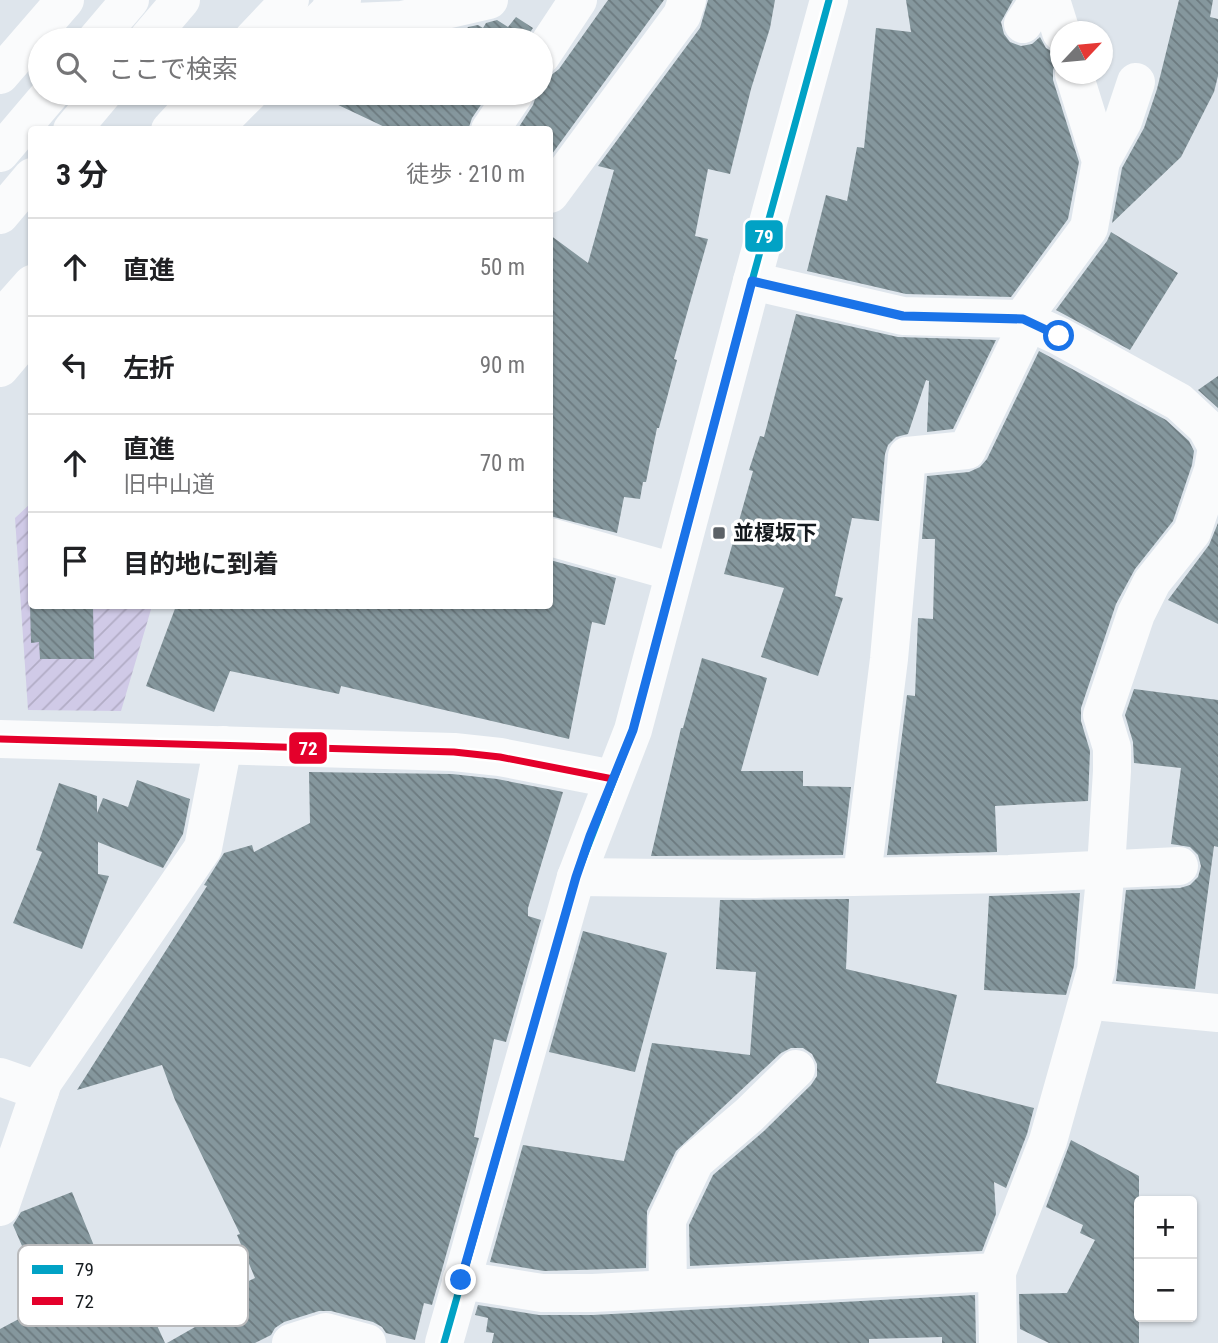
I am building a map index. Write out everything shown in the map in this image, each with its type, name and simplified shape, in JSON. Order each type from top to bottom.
[{"type":"main road","points":[[41,28],[65,0]]},
{"type":"main road","points":[[106,28],[130,0]]},
{"type":"main road","points":[[157,28],[181,0]]},
{"type":"main road","points":[[263,28],[290,0]]},
{"type":"main road","points":[[312,28],[336,5],[355,22],[402,20],[489,0]]},
{"type":"main road","points":[[553,38],[578,0]]},
{"type":"main road","points":[[553,190],[682,15],[687,0]]},
{"type":"main road","points":[[444,1343],[576,877],[633,730],[829,0]]},
{"type":"main road","points":[[1038,8],[1050,21]]},
{"type":"main road","points":[[0,75],[28,43]]},
{"type":"main road","points":[[862,877],[889,659],[907,456],[967,450],[1020,340],[1023,319],[1089,228],[1101,161],[1123,121],[1136,82]]},
{"type":"main road","points":[[1077,84],[1101,161]]},
{"type":"main road","points":[[0,153],[41,105]]},
{"type":"main road","points":[[75,126],[93,105]]},
{"type":"main road","points":[[192,118],[222,105]]},
{"type":"main road","points":[[492,126],[507,105]]},
{"type":"main road","points":[[0,215],[28,182]]},
{"type":"main road","points":[[752,281],[903,316],[1023,319],[1178,402],[1206,427],[1218,446],[1205,537],[1152,582],[1136,614],[1102,715],[1112,748],[1106,868],[1096,970],[1048,1141],[997,1272],[998,1343]]},
{"type":"main road","points":[[0,320],[28,288]]},
{"type":"main road","points":[[0,368],[28,335]]},
{"type":"main road","points":[[553,538],[674,572]]},
{"type":"main road","points":[[0,739],[454,752],[500,757],[613,779]]},
{"type":"main road","points":[[0,1207],[43,1082],[203,848],[223,745]]},
{"type":"main road","points":[[576,877],[862,877],[1179,866]]},
{"type":"main road","points":[[1090,995],[1104,1002],[1218,1013]]},
{"type":"main road","points":[[668,1288],[667,1220],[695,1161],[749,1115],[796,1069]]},
{"type":"main road","points":[[0,1077],[40,1091]]},
{"type":"main road","points":[[461,1280],[542,1293],[997,1272]]},
{"type":"main road","points":[[291,1343],[326,1332],[368,1343]]},
{"type":"shaded area","points":[[28,506],[28,609],[151,609],[121,711],[28,710],[15,518]]},
{"type":"building","points":[[608,0],[664,0],[553,153],[553,126],[520,126],[533,105],[553,105],[553,74]]},
{"type":"building","points":[[708,0],[775,0],[770,28],[751,89],[730,174],[708,169],[695,236],[708,239],[674,359],[677,360],[657,428],[646,482],[643,482],[640,499],[624,497],[617,533],[553,517],[553,237],[588,263],[614,170],[598,166],[700,28]]},
{"type":"building","points":[[906,0],[1013,0],[1001,22],[1004,34],[1010,42],[1021,46],[1032,44],[1040,37],[1050,50],[1050,84],[1054,84],[1079,162],[1068,219],[1011,297],[906,294],[807,271],[826,195],[847,201],[857,147],[864,148],[876,28],[911,32]]},
{"type":"building","points":[[1179,0],[1213,0],[1210,17],[1218,19],[1218,76],[1214,92],[1181,157],[1112,223],[1122,168],[1144,128],[1157,89]]},
{"type":"building","points":[[516,17],[533,28],[483,28],[486,23],[497,20],[508,27]]},
{"type":"building","points":[[338,105],[481,105],[469,126],[383,126]]},
{"type":"building","points":[[1111,232],[1178,273],[1130,350],[1056,310]]},
{"type":"building","points":[[796,314],[898,337],[996,340],[953,429],[927,432],[929,381],[926,380],[908,434],[896,437],[888,445],[879,521],[852,518],[835,596],[843,598],[818,676],[761,657],[784,588],[724,574],[753,471],[749,470],[760,436],[764,437]]},
{"type":"building","points":[[1039,351],[1166,420],[1189,441],[1194,451],[1192,465],[1173,521],[1135,569],[1116,604],[1081,708],[1081,721],[1090,751],[1088,801],[995,806],[997,852],[887,855],[907,695],[915,696],[918,618],[933,619],[935,539],[922,539],[927,476],[969,472],[980,467],[987,459]]},
{"type":"building","points":[[1218,376],[1218,408],[1198,390]]},
{"type":"building","points":[[1218,523],[1218,624],[1168,600],[1209,545]]},
{"type":"building","points":[[553,561],[616,578],[605,625],[592,622],[569,739],[341,686],[339,694],[230,671],[214,712],[146,686],[175,609],[553,609]]},
{"type":"building","points":[[30,609],[93,609],[94,659],[40,659],[39,642],[31,643]]},
{"type":"building","points":[[702,658],[767,678],[741,771],[803,771],[803,786],[851,787],[843,855],[651,856],[681,728]]},
{"type":"building","points":[[1134,689],[1218,700],[1218,847],[1214,846],[1195,989],[1116,981],[1126,890],[1180,888],[1190,885],[1198,877],[1201,866],[1198,855],[1190,847],[1171,844],[1181,768],[1134,763],[1133,742],[1125,715]]},
{"type":"building","points":[[309,772],[452,774],[497,779],[563,792],[528,908],[528,916],[541,920],[506,1042],[494,1039],[474,1137],[479,1138],[432,1305],[424,1303],[415,1340],[386,1333],[373,1322],[331,1311],[319,1311],[284,1322],[275,1328],[271,1335],[255,1343],[167,1343],[197,1326],[248,1326],[248,1281],[255,1278],[248,1261],[248,1245],[241,1245],[237,1235],[240,1234],[175,1100],[162,1065],[77,1090],[207,886],[204,885],[224,853],[252,845],[254,852],[310,823]]},
{"type":"building","points":[[137,780],[190,799],[183,834],[163,868],[98,842],[98,874],[109,876],[82,949],[13,923],[42,852],[36,850],[59,783],[97,796],[97,813],[103,798],[128,807]]},
{"type":"building","points":[[1080,893],[1074,966],[1066,995],[984,990],[989,896]]},
{"type":"building","points":[[849,899],[846,969],[957,995],[936,1083],[1034,1108],[1006,1188],[994,1182],[996,1214],[982,1251],[690,1266],[689,1225],[713,1175],[764,1131],[817,1076],[817,1064],[812,1054],[803,1048],[791,1048],[781,1053],[676,1151],[647,1211],[646,1268],[544,1271],[490,1262],[523,1145],[624,1161],[652,1043],[750,1055],[756,972],[716,969],[720,900]]},
{"type":"building","points":[[583,931],[667,953],[635,1072],[549,1052]]},
{"type":"building","points":[[1071,1140],[1139,1176],[1139,1196],[1134,1196],[1134,1322],[1139,1322],[1139,1343],[1049,1343],[1020,1329],[1019,1294],[1067,1293],[1095,1240],[1080,1233],[1083,1225],[1046,1207]]},
{"type":"building","points":[[72,1192],[94,1245],[22,1245],[13,1225],[21,1212]]},
{"type":"building","points":[[975,1295],[976,1343],[942,1343],[942,1337],[869,1339],[869,1343],[492,1343],[494,1333],[486,1332],[488,1318],[475,1315],[478,1305],[539,1315],[593,1315]]},
{"type":"building","points":[[18,1319],[18,1326],[157,1326],[165,1343],[0,1343],[0,1329]]},
{"type":"transit line","name":"79","points":[[444,1343],[576,877],[633,730],[829,0]]},
{"type":"transit line","name":"72","points":[[0,739],[454,752],[500,757],[613,779]]},
{"type":"place","name":"並榎坂下","points":[[719,533]]},
{"type":"route","points":[[461,1280],[576,877],[633,730],[752,281],[903,316],[1023,319],[1059,336]]}]
